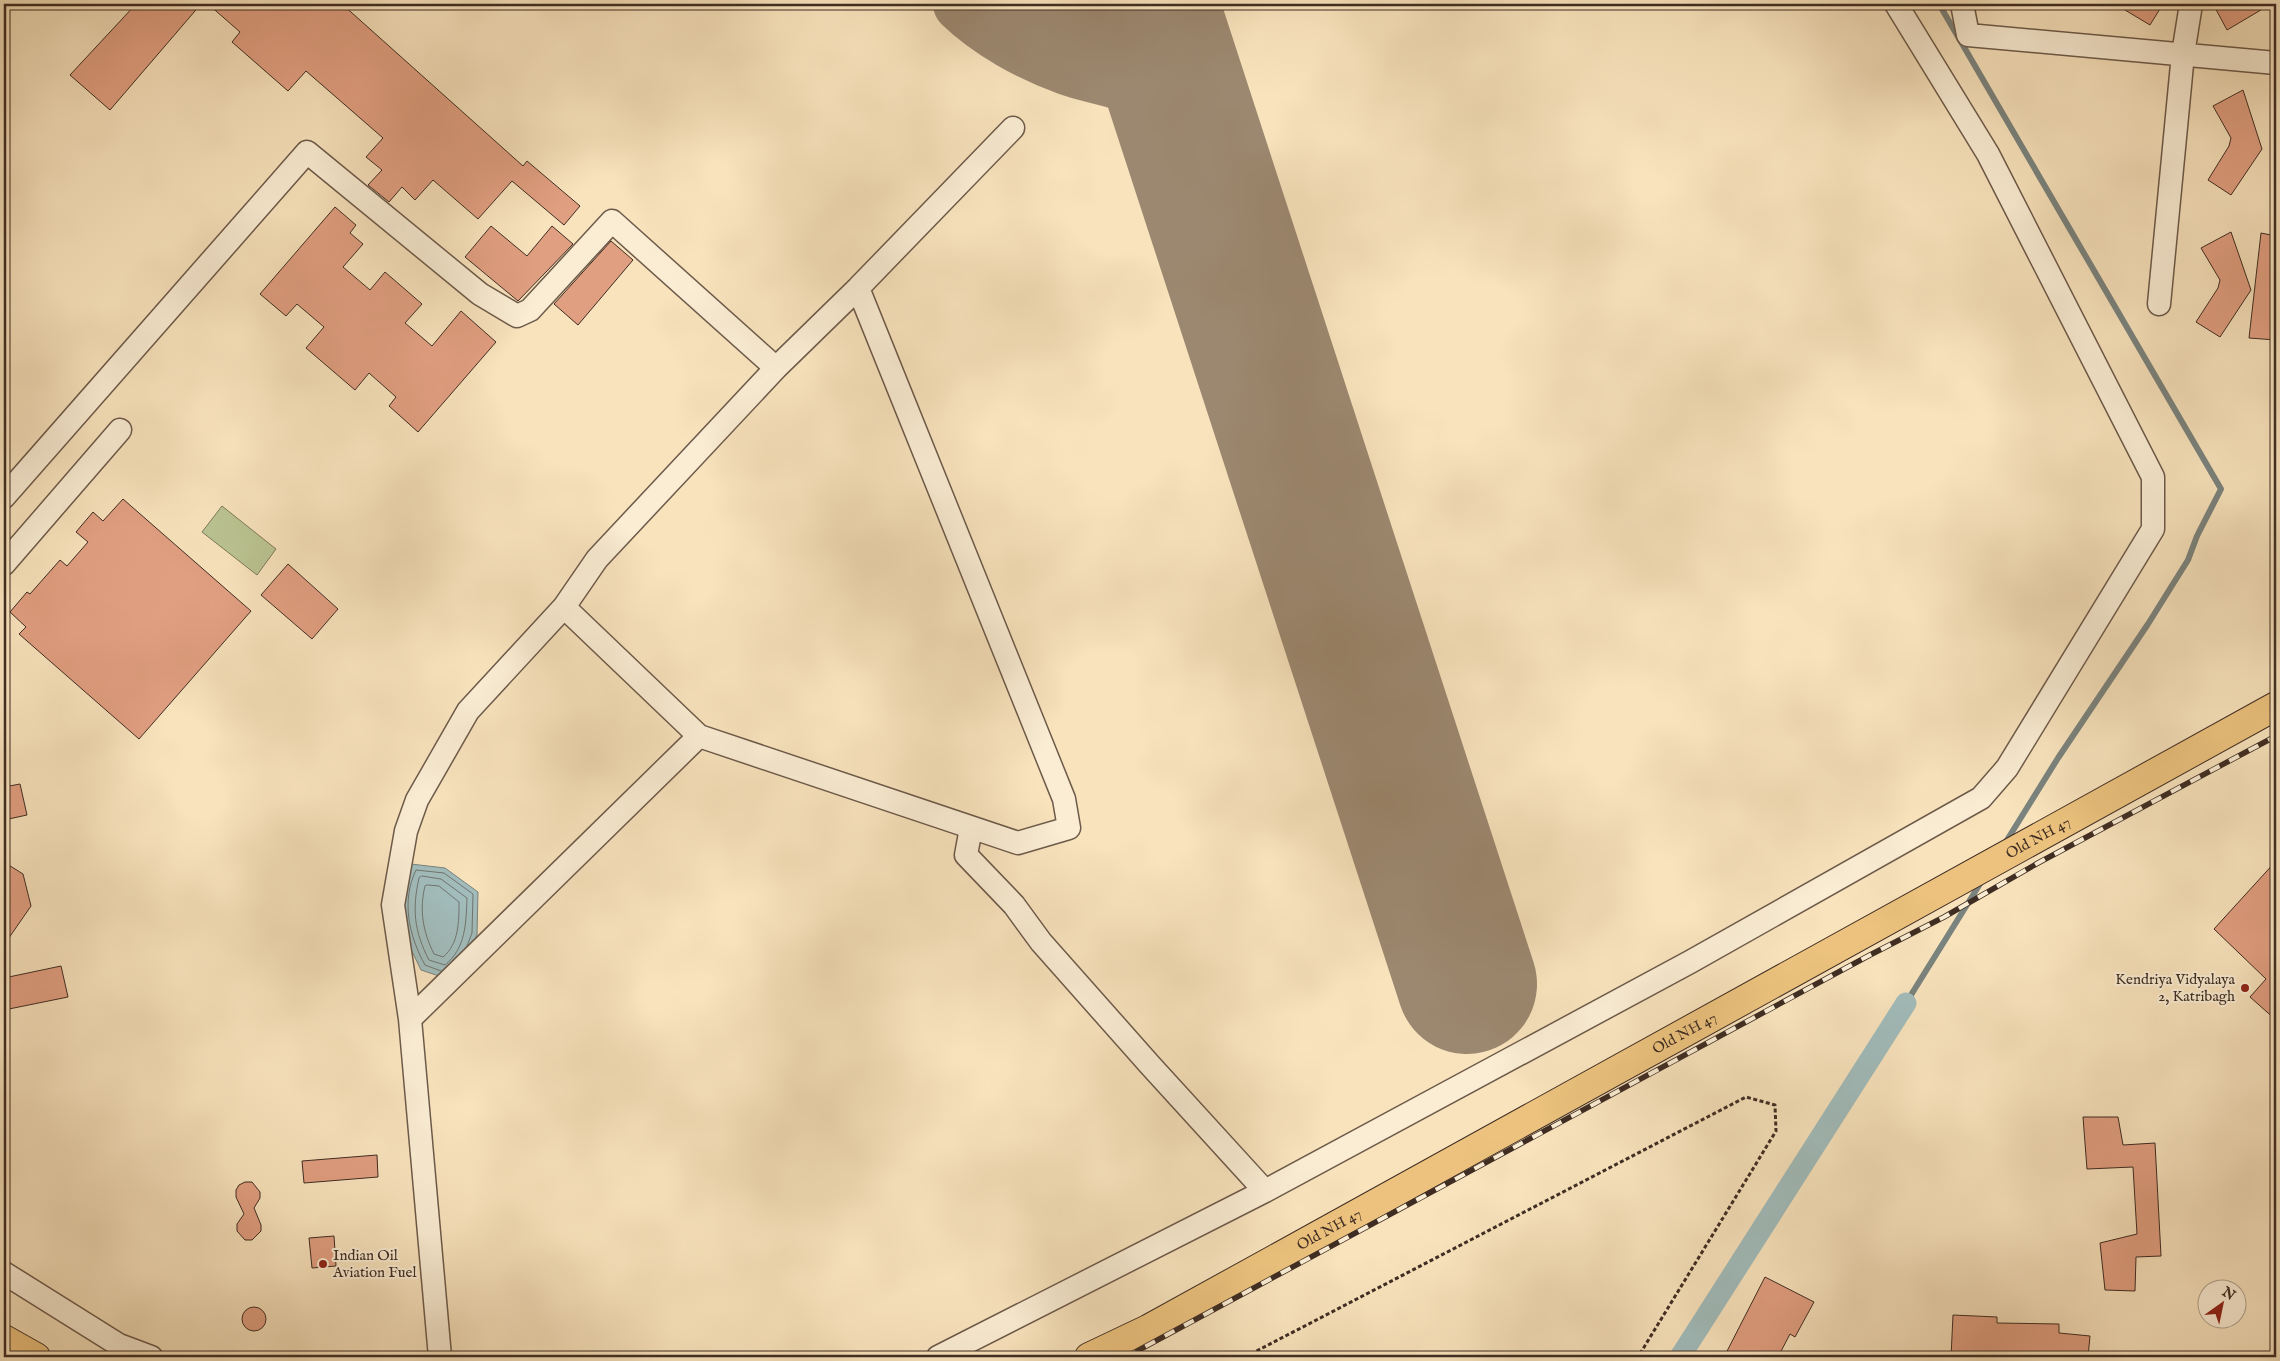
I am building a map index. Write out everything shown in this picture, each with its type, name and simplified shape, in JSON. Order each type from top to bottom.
[{"type":"main road","name":"Old NH 47","points":[[1089,1357],[1148,1329],[2276,706]]},
{"type":"main road","points":[[4,1340],[36,1357]]},
{"type":"street","points":[[938,1357],[1265,1191],[1682,967],[1981,798],[2007,768],[2153,529],[2153,476],[1988,154],[1896,4]]},
{"type":"street","points":[[1962,4],[1968,34],[2276,63]]},
{"type":"street","points":[[2159,304],[2183,54],[2191,4]]},
{"type":"street","points":[[440,1357],[410,1019],[392,905],[406,831],[417,800],[468,711],[564,607],[597,559],[776,368],[858,288],[1013,128]]},
{"type":"street","points":[[4,497],[307,152],[480,294],[517,316],[530,310],[612,221],[776,368]]},
{"type":"street","points":[[564,607],[699,736],[1018,843],[1069,828],[1064,799],[858,288]]},
{"type":"street","points":[[4,564],[120,430]]},
{"type":"street","points":[[410,1019],[699,736]]},
{"type":"street","points":[[971,828],[966,855],[1014,906],[1041,942],[1150,1065],[1265,1191]]},
{"type":"street","points":[[4,1273],[119,1345],[151,1357]]},
{"type":"path","points":[[1245,1357],[1746,1097],[1775,1105],[1776,1131],[1638,1357]]},
{"type":"green space","points":[[222,506],[276,549],[257,575],[202,532]]},
{"type":"water","points":[[411,864],[445,868],[478,892],[477,935],[466,962],[448,979],[421,970],[407,941],[402,901]]},
{"type":"building","points":[[136,4],[201,4],[110,110],[70,75]]},
{"type":"building","points":[[208,4],[342,4],[523,166],[527,161],[580,206],[564,225],[512,181],[478,219],[433,180],[415,200],[402,187],[389,202],[368,185],[382,170],[366,157],[383,138],[306,71],[288,91],[232,42],[240,32]]},
{"type":"building","points":[[2115,4],[2163,4],[2150,25]]},
{"type":"building","points":[[2213,4],[2271,4],[2227,30]]},
{"type":"building","points":[[2243,90],[2262,149],[2231,195],[2208,180],[2229,146],[2231,138],[2213,106]]},
{"type":"building","points":[[335,207],[356,225],[350,233],[363,244],[343,267],[370,290],[385,272],[422,304],[405,323],[432,346],[461,311],[496,342],[418,432],[389,406],[396,397],[369,373],[355,390],[306,348],[324,327],[297,304],[286,316],[260,294]]},
{"type":"building","points":[[491,226],[527,256],[552,226],[573,244],[518,301],[465,257]]},
{"type":"building","points":[[2231,232],[2251,290],[2220,337],[2196,322],[2218,288],[2220,280],[2201,248]]},
{"type":"building","points":[[2261,233],[2276,236],[2276,340],[2249,338]]},
{"type":"building","points":[[611,241],[633,260],[578,325],[554,304]]},
{"type":"building","points":[[123,499],[251,611],[139,739],[19,634],[26,627],[10,612],[27,592],[30,594],[60,560],[67,566],[88,542],[76,532],[93,512],[103,521]]},
{"type":"building","points":[[288,564],[338,609],[312,639],[261,595]]},
{"type":"building","points":[[20,784],[27,815],[4,820],[4,787]]},
{"type":"building","points":[[2276,861],[2276,1020],[2250,997],[2266,979],[2214,929]]},
{"type":"building","points":[[4,862],[23,874],[31,906],[4,945]]},
{"type":"building","points":[[61,966],[68,997],[4,1010],[4,978]]},
{"type":"building","points":[[2083,1117],[2118,1117],[2123,1145],[2155,1143],[2161,1256],[2136,1257],[2135,1291],[2105,1290],[2100,1243],[2137,1234],[2133,1167],[2087,1169]]},
{"type":"building","points":[[377,1155],[378,1177],[304,1183],[302,1161]]},
{"type":"building","points":[[245,1182],[252,1182],[260,1192],[260,1198],[254,1208],[261,1225],[261,1231],[252,1240],[245,1240],[237,1231],[237,1224],[244,1214],[236,1197],[236,1190],[239,1185]]},
{"type":"building","points":[[334,1236],[336,1266],[312,1268],[309,1238]]},
{"type":"building","points":[[1765,1277],[1814,1302],[1795,1337],[1790,1334],[1778,1357],[1724,1357]]},
{"type":"building","points":[[254,1307],[263,1310],[266,1319],[263,1328],[254,1331],[245,1328],[242,1319],[245,1310]]},
{"type":"building","points":[[1953,1315],[1997,1317],[1997,1323],[2059,1324],[2059,1333],[2090,1336],[2088,1357],[1996,1353],[1996,1357],[1951,1357]]},
{"type":"waterway","points":[[1939,4],[2221,489],[2197,536],[2188,560],[2148,624],[2058,758],[2004,845]]},
{"type":"waterway","points":[[1906,1003],[1983,879]]},
{"type":"waterway","points":[[1680,1357],[1906,1003]]},
{"type":"taxiway","points":[[961,4],[984,23],[1011,41],[1053,62],[1078,71],[1128,84],[1150,95],[1175,122],[1210,191]]},
{"type":"taxiway","points":[[990,25],[1021,32],[1035,32],[1054,28],[1072,21],[1095,4]]},
{"type":"runway","points":[[1148,4],[1467,984]]},
{"type":"railway","points":[[1126,1357],[1870,955],[1944,917],[2038,863],[2276,736]]},
{"type":"place","name":"Kendriya Vidyalaya 2, Katribagh","points":[[2245,988]]},
{"type":"place","name":"Indian Oil Aviation Fuel","points":[[323,1264]]}]
